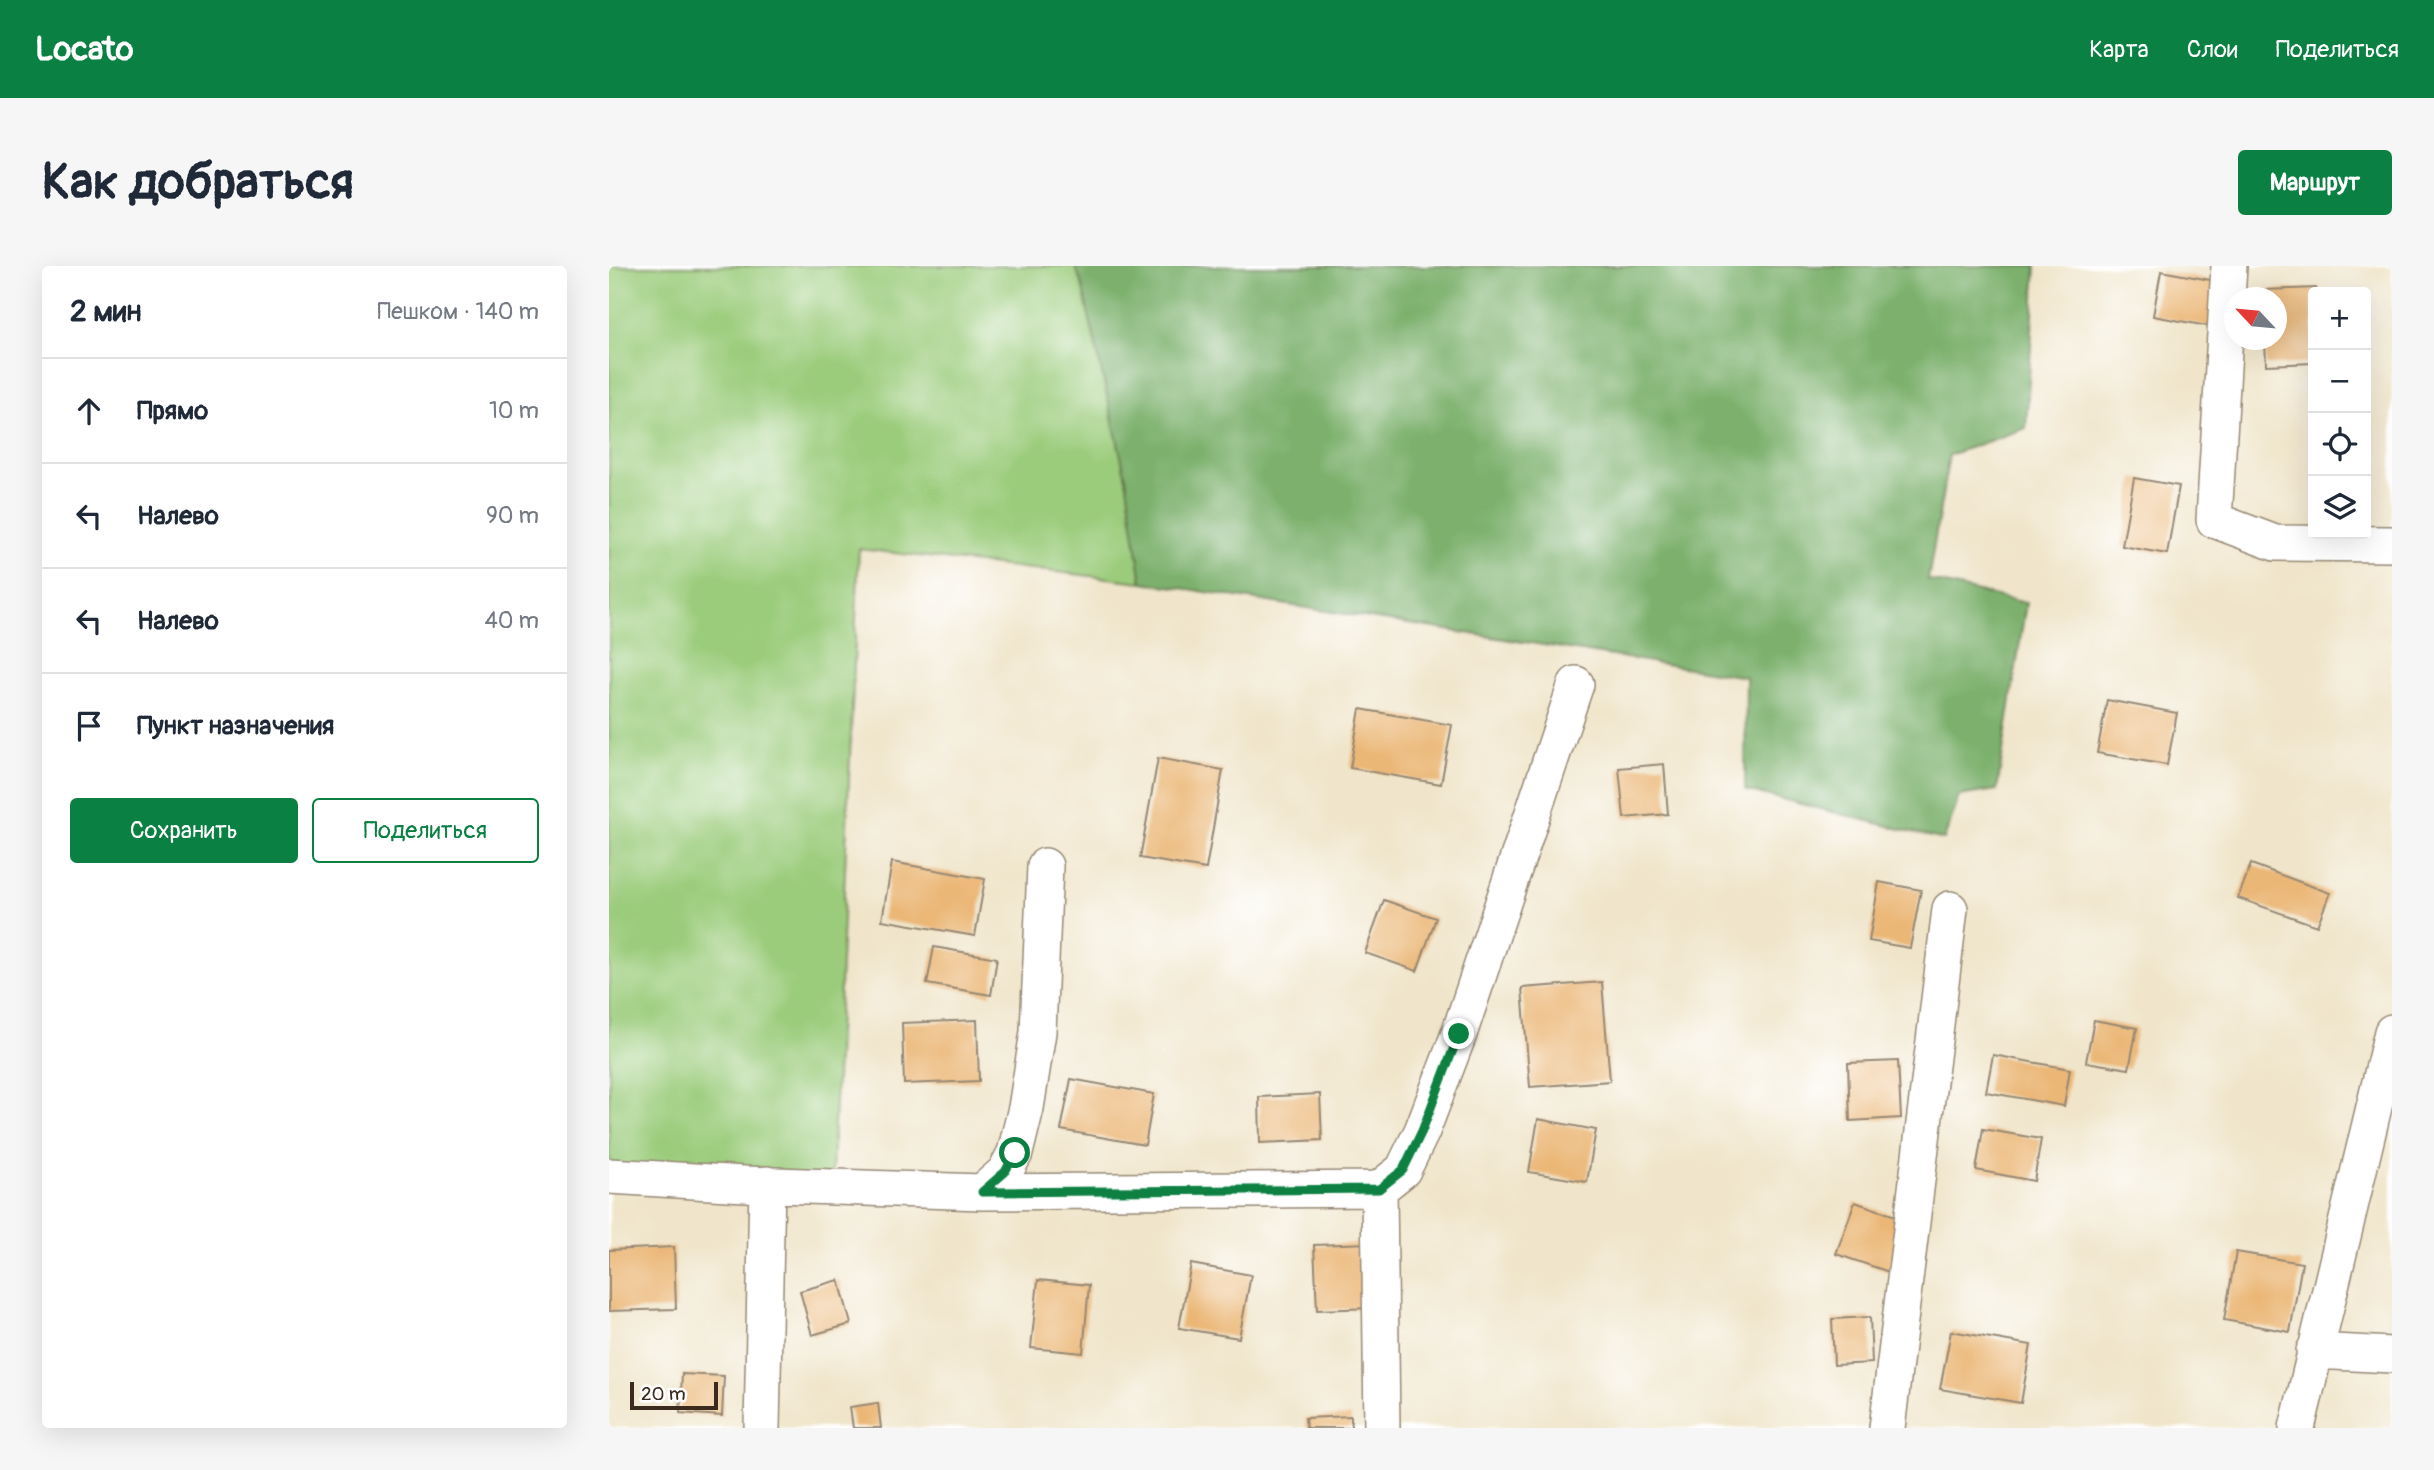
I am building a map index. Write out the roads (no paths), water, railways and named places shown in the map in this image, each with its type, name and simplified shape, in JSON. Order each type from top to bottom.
[{"type":"street","points":[[2229,266],[2214,520],[2275,543],[2392,544]]},
{"type":"street","points":[[609,1176],[982,1192],[1379,1189],[1403,1170],[1422,1131],[1459,1034],[1576,684]]},
{"type":"street","points":[[982,1192],[1005,1172],[1015,1153],[1025,1108],[1038,1032],[1045,866]]},
{"type":"street","points":[[1887,1428],[1950,909]]},
{"type":"street","points":[[2297,1428],[2314,1351],[2387,1075],[2392,1031]]},
{"type":"street","points":[[762,1428],[767,1184]]},
{"type":"street","points":[[1379,1189],[1382,1428]]},
{"type":"street","points":[[2314,1351],[2392,1356]]}]
